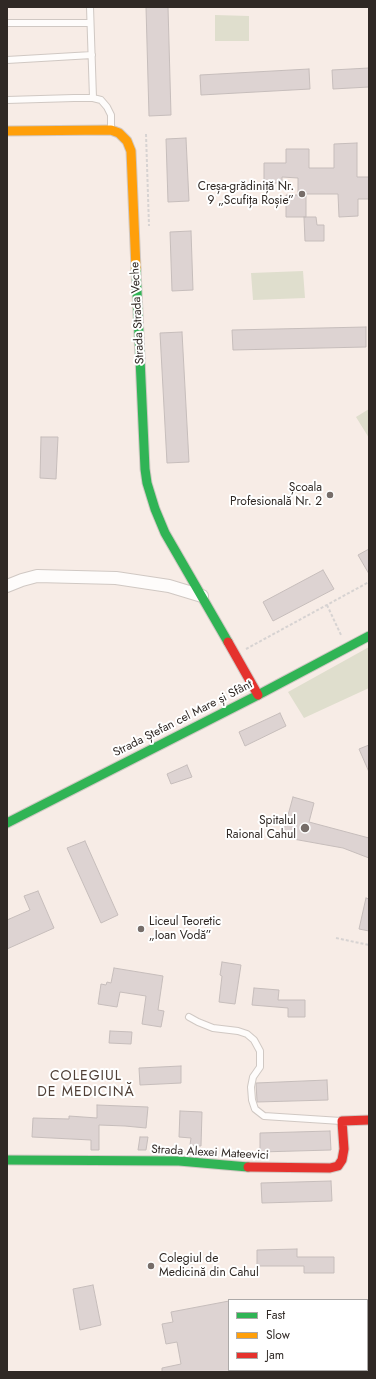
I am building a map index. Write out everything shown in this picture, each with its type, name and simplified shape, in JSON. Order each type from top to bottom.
[{"type":"street","points":[[7,131],[111,130]]},
{"type":"street","name":"Strada Strada Veche","points":[[111,130],[119,132],[131,151],[145,469],[147,483],[155,509],[165,533],[258,695]]},
{"type":"street","points":[[7,586],[37,576],[116,578],[170,586],[202,596]]},
{"type":"street","name":"Strada Ștefan cel Mare și Sfânt","points":[[7,823],[258,695],[369,636]]},
{"type":"street","points":[[342,1121],[369,1120]]},
{"type":"street","name":"Strada Alexei Mateevici","points":[[7,1160],[179,1162],[253,1167],[330,1168],[338,1166],[342,1160],[344,1149],[342,1121]]},
{"type":"lane","points":[[90,7],[93,98]]},
{"type":"lane","points":[[7,23],[90,23]]},
{"type":"lane","points":[[7,60],[92,56]]},
{"type":"lane","points":[[7,100],[93,98],[101,100],[111,115],[111,130]]},
{"type":"lane","points":[[189,1017],[213,1028],[238,1031],[247,1034],[254,1040],[260,1051],[260,1067],[253,1077],[250,1087],[255,1109],[264,1116],[342,1121]]},
{"type":"path","points":[[146,134],[149,228]]},
{"type":"path","points":[[242,643],[246,650],[369,582]]},
{"type":"path","points":[[327,605],[347,647]]},
{"type":"path","points":[[336,938],[369,945]]},
{"type":"green space","points":[[215,15],[249,16],[249,41],[215,41]]},
{"type":"green space","points":[[303,271],[305,298],[253,300],[251,273]]},
{"type":"green space","points":[[369,409],[369,438],[356,417]]},
{"type":"green space","points":[[369,647],[369,688],[304,718],[288,692]]},
{"type":"building","points":[[146,7],[168,7],[171,115],[149,116]]},
{"type":"building","points":[[369,68],[369,87],[333,89],[332,70]]},
{"type":"building","points":[[309,69],[310,89],[201,95],[200,75]]},
{"type":"building","points":[[186,138],[189,201],[168,202],[166,139]]},
{"type":"building","points":[[357,143],[357,177],[369,177],[369,199],[358,199],[358,216],[339,217],[338,194],[306,194],[306,217],[286,217],[286,195],[298,195],[298,178],[282,177],[282,183],[264,183],[264,163],[286,163],[286,149],[309,149],[309,168],[334,168],[334,144]]},
{"type":"building","points":[[304,217],[316,217],[317,225],[324,225],[324,241],[305,241]]},
{"type":"building","points":[[191,231],[193,290],[172,291],[170,232]]},
{"type":"building","points":[[366,327],[366,347],[233,350],[232,330]]},
{"type":"building","points":[[182,332],[189,462],[167,463],[160,333]]},
{"type":"building","points":[[41,437],[58,437],[56,479],[40,478]]},
{"type":"building","points":[[369,549],[369,574],[358,555]]},
{"type":"building","points":[[323,570],[334,589],[273,621],[263,602]]},
{"type":"building","points":[[280,713],[286,726],[245,746],[239,732]]},
{"type":"building","points":[[369,745],[369,772],[359,749]]},
{"type":"building","points":[[187,765],[192,777],[171,784],[167,774]]},
{"type":"building","points":[[293,797],[314,803],[309,822],[369,838],[369,858],[343,848],[282,837]]},
{"type":"building","points":[[85,841],[118,915],[101,923],[67,848]]},
{"type":"building","points":[[38,891],[54,928],[7,949],[7,920],[30,910],[24,896]]},
{"type":"building","points":[[366,898],[369,899],[369,931],[359,929]]},
{"type":"building","points":[[222,962],[241,965],[235,1004],[219,1002]]},
{"type":"building","points":[[114,968],[163,976],[158,1010],[164,1011],[161,1027],[142,1024],[146,996],[120,992],[117,1007],[98,1004],[101,984],[106,985],[107,982],[111,983]]},
{"type":"building","points":[[254,988],[279,990],[278,1000],[305,1000],[305,1017],[288,1017],[288,1008],[252,1005]]},
{"type":"building","points":[[110,1031],[132,1032],[131,1044],[109,1043]]},
{"type":"building","points":[[181,1066],[181,1083],[140,1085],[139,1068]]},
{"type":"building","points":[[327,1080],[328,1100],[257,1102],[256,1083]]},
{"type":"building","points":[[97,1105],[148,1107],[146,1128],[99,1125],[99,1150],[91,1150],[91,1140],[32,1137],[33,1118],[69,1119],[69,1116],[97,1118]]},
{"type":"building","points":[[180,1111],[202,1112],[201,1146],[190,1145],[191,1138],[179,1137]]},
{"type":"building","points":[[330,1131],[331,1150],[260,1152],[260,1133]]},
{"type":"building","points":[[140,1137],[148,1137],[146,1150],[138,1150]]},
{"type":"building","points":[[331,1181],[332,1201],[262,1203],[261,1183]]},
{"type":"building","points":[[297,1249],[297,1257],[334,1257],[334,1273],[304,1273],[304,1266],[257,1266],[257,1250]]},
{"type":"building","points":[[93,1285],[101,1325],[80,1330],[73,1289]]},
{"type":"building","points":[[228,1301],[229,1372],[162,1372],[162,1368],[181,1364],[177,1342],[166,1344],[162,1324],[173,1322],[171,1312]]},
{"type":"traffic: fast","points":[[136,269],[145,469],[147,483],[155,509],[165,533],[228,642]]},
{"type":"traffic: fast","points":[[7,823],[258,695],[369,636]]},
{"type":"traffic: fast","points":[[7,1160],[179,1161],[248,1167]]},
{"type":"traffic: slow","points":[[7,131],[111,130],[119,133],[127,141],[131,151],[136,269]]},
{"type":"traffic: jam","points":[[228,642],[258,695]]},
{"type":"traffic: jam","points":[[248,1167],[330,1168],[338,1166],[342,1160],[344,1149],[342,1121],[369,1120]]},
{"type":"place","name":"Creșa-grădiniță Nr. 9 „Scufița Roșie”","points":[[302,194]]},
{"type":"place","name":"Școala Profesională Nr. 2","points":[[330,495]]},
{"type":"place","name":"Spitalul Raional Cahul","points":[[305,828]]},
{"type":"place","name":"Liceul Teoretic „Ioan Vodă”","points":[[141,929]]},
{"type":"place","name":"Colegiul de Medicină din Cahul","points":[[151,1266]]},
{"type":"district","name":"COLEGIUL DE MEDICINĂ","points":[[86,1086]]}]
